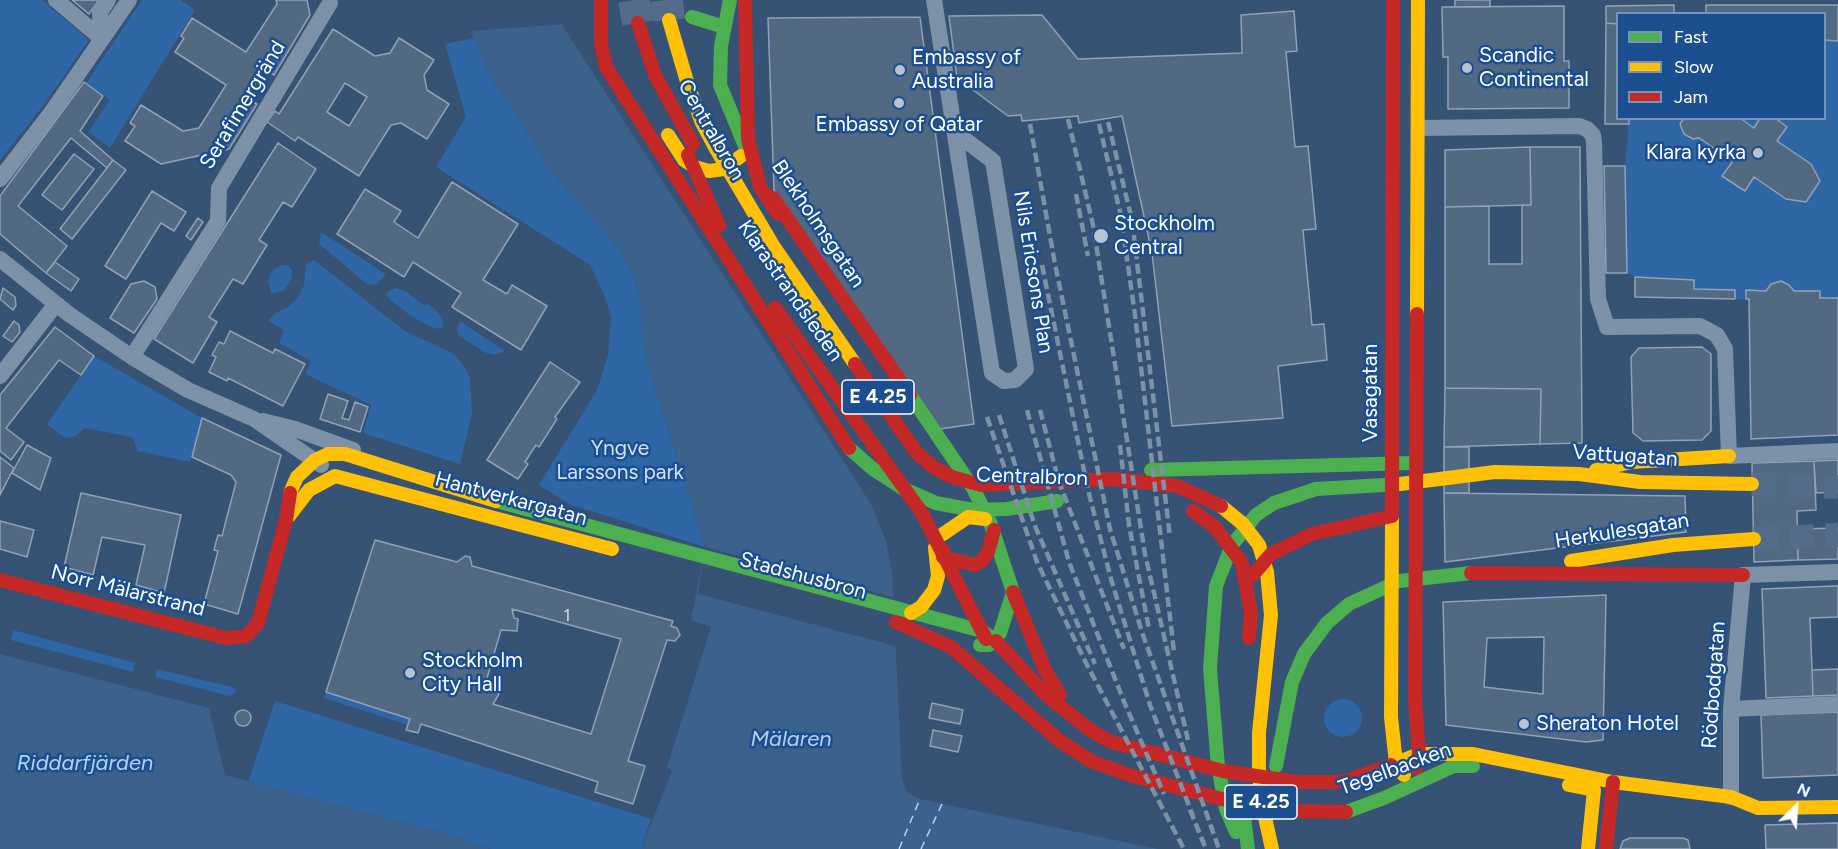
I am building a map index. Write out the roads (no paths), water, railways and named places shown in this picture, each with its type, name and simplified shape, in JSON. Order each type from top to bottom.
[{"type":"main road","name":"Centralbron","points":[[601,0],[601,44],[606,67],[832,424],[851,450],[873,470],[904,489],[936,503],[973,510],[1008,509],[1063,500],[978,499],[937,485],[918,473]]},
{"type":"main road","name":"Blekholmsgatan","points":[[730,0],[719,66],[720,85],[759,178],[973,488],[992,526],[1013,592],[1044,670],[1078,722]]},
{"type":"main road","points":[[745,0],[748,139],[760,187],[910,414],[932,441],[949,456],[967,466],[1023,484]]},
{"type":"main road","name":"Vasagatan","points":[[1393,0],[1391,717],[1396,763]]},
{"type":"main road","points":[[1396,763],[1402,774],[1416,779],[1419,754],[1415,701],[1417,556],[1428,461],[1415,389],[1419,128],[1418,0]]},
{"type":"main road","name":"Klarastrandsleden","points":[[669,20],[702,123],[774,247]]},
{"type":"main road","name":"Klarastrandsleden","points":[[638,23],[655,75],[726,240],[937,533],[943,557],[982,632],[1045,694],[1078,722],[1111,742],[1223,771]]},
{"type":"main road","points":[[693,23],[724,27]]},
{"type":"main road","name":"Centralbron","points":[[655,75],[720,188]]},
{"type":"main road","points":[[706,93],[720,138],[774,247]]},
{"type":"main road","points":[[659,118],[684,160],[695,167],[709,171],[724,169],[739,158],[748,139]]},
{"type":"main road","points":[[1393,127],[1419,128]]},
{"type":"main road","name":"Centralbron","points":[[774,247],[916,452],[933,467],[952,477],[981,485],[1113,479],[1177,486],[1221,506],[1243,524],[1259,545],[1267,572],[1271,615],[1259,733],[1259,769],[1261,799],[1274,849]]},
{"type":"main road","points":[[759,249],[784,287]]},
{"type":"main road","name":"E 4.25","points":[[874,421],[900,458]]},
{"type":"main road","name":"Blekholmsgatan","points":[[930,423],[944,503],[937,533]]},
{"type":"main road","points":[[1392,428],[1407,433],[1428,461]]},
{"type":"main road","name":"Hantverkargatan","points":[[315,460],[328,454],[368,459],[458,491],[703,565]]},
{"type":"main road","points":[[1579,474],[1632,462],[1729,456]]},
{"type":"main road","points":[[286,520],[288,498],[297,477],[315,460]]},
{"type":"main road","points":[[1113,479],[1147,470],[1428,461],[1495,472]]},
{"type":"main road","points":[[1243,849],[1226,809],[1216,748],[1210,669],[1216,586],[1232,545],[1256,515],[1274,503],[1316,489],[1427,483],[1495,472]]},
{"type":"main road","name":"Vattugatan","points":[[1495,472],[1579,474],[1640,482],[1752,484]]},
{"type":"main road","points":[[286,520],[309,490],[335,476]]},
{"type":"main road","name":"Hantverkargatan","points":[[335,476],[625,552]]},
{"type":"main road","points":[[1184,506],[1215,527],[1228,541],[1242,563],[1251,614],[1248,651]]},
{"type":"main road","points":[[1235,601],[1257,567],[1271,554],[1288,545],[1334,528],[1392,516],[1403,519],[1408,525],[1410,544],[1417,556]]},
{"type":"main road","points":[[937,533],[968,517],[980,517],[992,526],[993,542],[983,560],[968,565],[943,557]]},
{"type":"main road","name":"Norr Mälarstrand","points":[[0,580],[226,638],[246,636],[258,623],[286,520]]},
{"type":"main road","name":"Klarastrandsleden","points":[[911,613],[921,607],[930,597],[938,576],[937,533]]},
{"type":"main road","name":"Herkulesgatan","points":[[1498,573],[1673,545],[1754,539]]},
{"type":"main road","name":"Stadshusbron","points":[[703,565],[894,615]]},
{"type":"main road","name":"Herkulesgatan","points":[[1274,849],[1275,770],[1280,734],[1292,682],[1313,640],[1327,622],[1348,604],[1372,591],[1399,581],[1471,573],[1743,575]]},
{"type":"main road","points":[[992,642],[1000,633],[1013,592]]},
{"type":"main road","points":[[894,615],[911,613],[982,632]]},
{"type":"main road","name":"Klarastrandsleden","points":[[894,615],[968,661],[1006,697],[1076,753],[1108,768],[1222,799]]},
{"type":"main road","name":"Klarastrandsleden","points":[[931,636],[976,645],[992,642]]},
{"type":"main road","name":"Klarastrandsleden","points":[[992,642],[1040,724]]},
{"type":"main road","points":[[1216,748],[1226,645]]},
{"type":"main road","name":"E 4.25","points":[[1241,754],[1239,781],[1248,849]]},
{"type":"main road","name":"Tegelbacken","points":[[1223,771],[1297,782],[1327,783],[1342,782],[1419,754],[1486,756],[1613,782],[1731,797],[1758,808],[1838,807]]},
{"type":"main road","name":"Tegelbacken","points":[[1222,799],[1322,813],[1360,807],[1400,791],[1416,779],[1455,766],[1471,765],[1594,790],[1588,849]]},
{"type":"main road","points":[[1606,849],[1613,782]]},
{"type":"street","points":[[56,0],[101,38]]},
{"type":"street","points":[[101,38],[100,12],[108,0]]},
{"type":"street","points":[[0,179],[51,113],[129,0]]},
{"type":"street","name":"Nils Ericsons Plan","points":[[934,0],[992,373],[1004,381],[1015,380],[1026,369],[993,161],[956,133]]},
{"type":"street","name":"Serafimergränd","points":[[132,357],[218,221],[219,189],[330,3]]},
{"type":"street","points":[[1419,128],[1579,126],[1591,132],[1594,142],[1598,299],[1607,327],[1700,326],[1717,335],[1725,349],[1729,456],[1838,452]]},
{"type":"street","name":"Hantverkargatan","points":[[0,259],[56,304],[132,357],[188,390],[254,419],[302,431],[348,447],[368,459]]},
{"type":"street","points":[[0,376],[56,304]]},
{"type":"street","name":"Hantverkargatan","points":[[254,419],[335,476]]},
{"type":"street","points":[[1743,575],[1838,572]]},
{"type":"street","name":"Rödbodgatan","points":[[1731,797],[1731,709],[1743,575]]},
{"type":"street","points":[[1731,709],[1838,704]]},
{"type":"water","name":"Mälaren","points":[[457,0],[553,0],[564,28],[871,504],[886,541],[892,571],[902,779],[908,793],[920,799],[1158,849],[641,849],[672,771],[667,767],[711,627],[691,620],[705,547],[646,359],[642,339],[641,302],[633,275],[622,253],[605,231],[550,170],[513,109],[492,81]]},
{"type":"water","name":"Riddarfjärden","points":[[0,654],[209,708],[225,775],[464,838],[468,843],[491,849],[0,849]]},
{"type":"tunnel","points":[[634,0],[638,23]]},
{"type":"tunnel","points":[[667,0],[669,20]]},
{"type":"tunnel","points":[[1752,484],[1838,487]]},
{"type":"tunnel","points":[[1754,539],[1838,535]]},
{"type":"railway","points":[[1068,119],[1093,225],[1145,554],[1188,740]]},
{"type":"railway","points":[[1108,122],[1132,220],[1170,537]]},
{"type":"railway","points":[[1030,124],[1055,264],[1110,529],[1142,632],[1219,849]]},
{"type":"railway","points":[[1099,124],[1121,216],[1135,315],[1174,652]]},
{"type":"railway","points":[[1076,194],[1088,256]]},
{"type":"railway","points":[[1042,265],[1088,490],[1111,579],[1150,705],[1193,816]]},
{"type":"railway","points":[[1027,410],[1069,562],[1125,704],[1164,794]]},
{"type":"railway","points":[[1040,410],[1059,482],[1124,649]]},
{"type":"railway","points":[[999,415],[1035,526],[1095,664]]},
{"type":"railway","points":[[987,417],[1037,562],[1085,661],[1184,849]]},
{"type":"railway","points":[[1120,445],[1129,525],[1149,629]]},
{"type":"railway","points":[[1190,810],[1206,849]]},
{"type":"place","name":"Scandic Continental","points":[[1467,68]]},
{"type":"place","name":"Embassy of Australia","points":[[900,70]]},
{"type":"place","name":"Embassy of Qatar","points":[[899,103]]},
{"type":"place","name":"Klara kyrka","points":[[1758,153]]},
{"type":"place","name":"Stockholm Central","points":[[1101,236]]},
{"type":"place","name":"Stockholm City Hall","points":[[410,673]]},
{"type":"place","name":"Sheraton Hotel","points":[[1524,724]]},
{"type":"park label","name":"Yngve Larssons park","points":[[620,461]]}]
